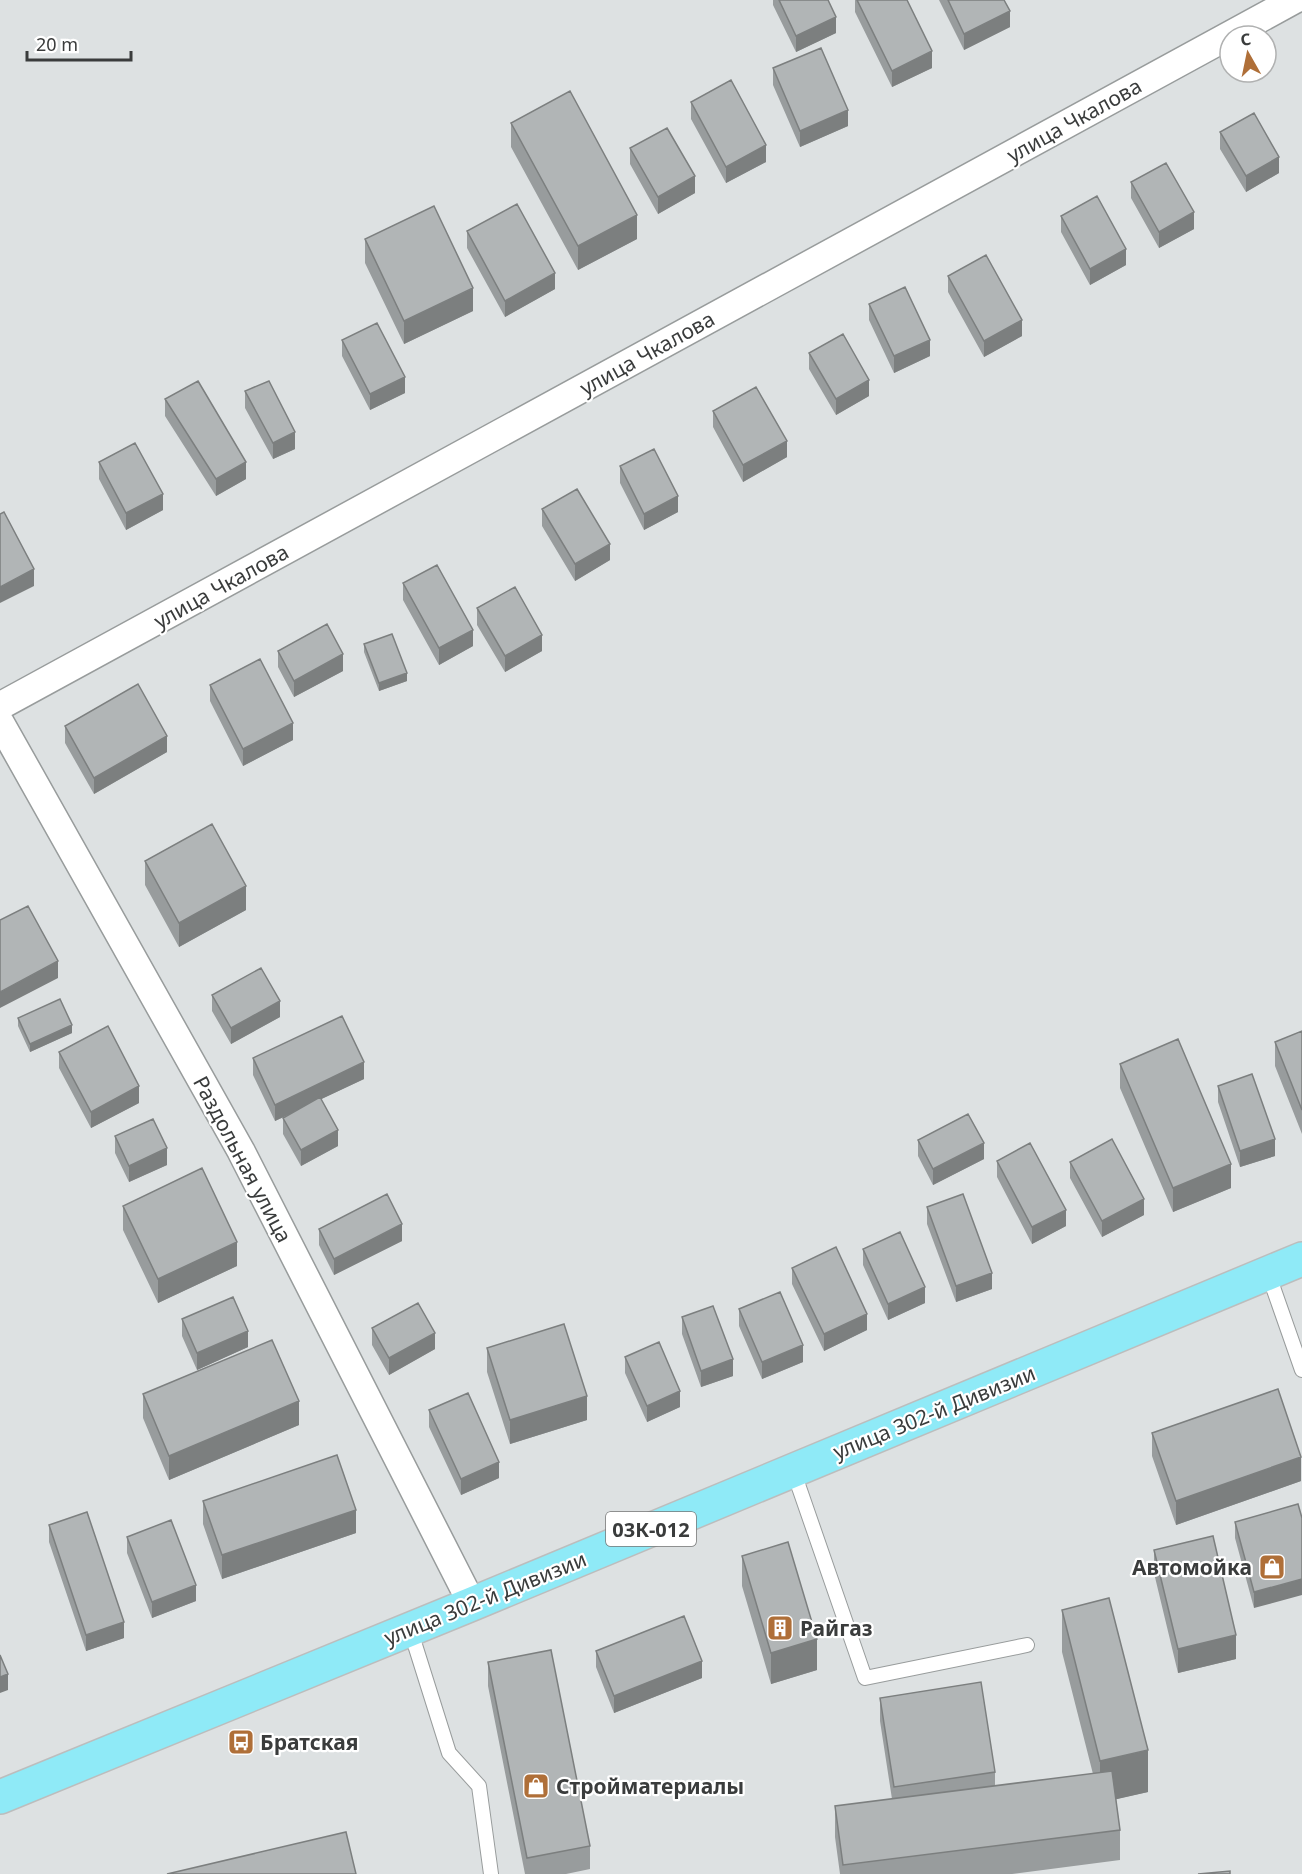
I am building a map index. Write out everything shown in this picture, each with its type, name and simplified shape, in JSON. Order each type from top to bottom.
[{"type":"main road","name":"улица 302-й Дивизии","points":[[0,1797],[472,1604],[1302,1259]]},
{"type":"street","name":"улица Чкалова","points":[[0,706],[1294,0]]},
{"type":"street","name":"Раздольная улица","points":[[0,722],[241,1151],[472,1604]]},
{"type":"lane","points":[[1268,1274],[1302,1370]]},
{"type":"lane","points":[[793,1470],[865,1678],[1027,1646]]},
{"type":"lane","points":[[410,1629],[449,1753],[479,1786],[491,1874]]},
{"type":"building","points":[[779,0],[828,0],[836,17],[796,36]]},
{"type":"building","points":[[857,0],[907,0],[932,51],[892,71]]},
{"type":"building","points":[[948,0],[1004,0],[1010,11],[964,34]]},
{"type":"building","points":[[821,48],[848,110],[800,131],[773,68]]},
{"type":"building","points":[[731,80],[766,145],[726,167],[691,102]]},
{"type":"building","points":[[570,91],[637,215],[578,246],[511,123]]},
{"type":"building","points":[[1254,113],[1279,157],[1246,176],[1220,132]]},
{"type":"building","points":[[667,128],[695,176],[658,197],[630,148]]},
{"type":"building","points":[[1166,163],[1194,212],[1159,232],[1131,182]]},
{"type":"building","points":[[1097,196],[1126,249],[1090,269],[1061,216]]},
{"type":"building","points":[[517,204],[555,273],[505,301],[467,231]]},
{"type":"building","points":[[434,206],[473,288],[404,321],[365,239]]},
{"type":"building","points":[[986,255],[1022,320],[984,341],[948,276]]},
{"type":"building","points":[[905,287],[930,340],[894,356],[869,304]]},
{"type":"building","points":[[377,323],[405,377],[370,394],[342,340]]},
{"type":"building","points":[[843,334],[869,380],[836,399],[809,353]]},
{"type":"building","points":[[198,381],[246,462],[216,479],[165,399]]},
{"type":"building","points":[[269,381],[295,432],[273,443],[245,391]]},
{"type":"building","points":[[756,387],[787,441],[743,465],[713,411]]},
{"type":"building","points":[[135,443],[163,494],[126,513],[99,462]]},
{"type":"building","points":[[654,449],[678,496],[644,514],[620,466]]},
{"type":"building","points":[[577,489],[610,544],[575,564],[542,509]]},
{"type":"building","points":[[4,512],[34,569],[0,587],[0,514]]},
{"type":"building","points":[[437,565],[473,630],[439,648],[403,583]]},
{"type":"building","points":[[515,587],[542,635],[505,656],[477,608]]},
{"type":"building","points":[[327,624],[343,654],[294,681],[278,651]]},
{"type":"building","points":[[392,634],[407,673],[379,683],[364,644]]},
{"type":"building","points":[[260,659],[293,723],[243,749],[210,685]]},
{"type":"building","points":[[138,684],[167,736],[94,778],[65,726]]},
{"type":"building","points":[[212,824],[246,886],[179,923],[145,861]]},
{"type":"building","points":[[28,906],[58,961],[0,992],[0,920]]},
{"type":"building","points":[[261,968],[280,1001],[231,1028],[212,995]]},
{"type":"building","points":[[60,999],[72,1025],[30,1044],[18,1018]]},
{"type":"building","points":[[342,1016],[364,1062],[275,1105],[253,1058]]},
{"type":"building","points":[[108,1026],[139,1086],[91,1112],[59,1052]]},
{"type":"building","points":[[1302,1031],[1302,1110],[1275,1042]]},
{"type":"building","points":[[1178,1039],[1231,1164],[1173,1188],[1120,1064]]},
{"type":"building","points":[[1252,1074],[1275,1139],[1240,1151],[1218,1086]]},
{"type":"building","points":[[320,1097],[338,1130],[301,1150],[283,1118]]},
{"type":"building","points":[[968,1114],[984,1143],[933,1169],[918,1140]]},
{"type":"building","points":[[153,1119],[167,1148],[129,1166],[115,1136]]},
{"type":"building","points":[[1112,1139],[1144,1199],[1102,1221],[1070,1162]]},
{"type":"building","points":[[1030,1143],[1066,1210],[1032,1227],[997,1161]]},
{"type":"building","points":[[202,1168],[237,1242],[158,1279],[123,1206]]},
{"type":"building","points":[[387,1194],[402,1224],[334,1259],[319,1229]]},
{"type":"building","points":[[963,1194],[992,1273],[956,1286],[927,1207]]},
{"type":"building","points":[[900,1232],[925,1287],[888,1304],[863,1249]]},
{"type":"building","points":[[836,1247],[867,1314],[824,1334],[792,1268]]},
{"type":"building","points":[[780,1292],[803,1345],[762,1362],[739,1309]]},
{"type":"building","points":[[233,1297],[248,1331],[197,1353],[182,1319]]},
{"type":"building","points":[[418,1303],[435,1333],[389,1358],[372,1328]]},
{"type":"building","points":[[713,1306],[733,1359],[701,1371],[682,1317]]},
{"type":"building","points":[[564,1324],[587,1396],[510,1420],[487,1348]]},
{"type":"building","points":[[272,1340],[299,1401],[169,1456],[143,1394]]},
{"type":"building","points":[[659,1342],[680,1391],[647,1406],[625,1357]]},
{"type":"building","points":[[1278,1389],[1301,1457],[1176,1501],[1152,1433]]},
{"type":"building","points":[[468,1393],[499,1462],[461,1479],[429,1410]]},
{"type":"building","points":[[337,1455],[356,1510],[222,1555],[203,1501]]},
{"type":"building","name":"Автомойка","points":[[1298,1504],[1302,1518],[1302,1579],[1254,1592],[1235,1522]]},
{"type":"building","points":[[87,1512],[124,1622],[86,1635],[49,1525]]},
{"type":"building","points":[[171,1520],[196,1585],[152,1602],[127,1537]]},
{"type":"building","points":[[1213,1536],[1236,1635],[1178,1649],[1154,1550]]},
{"type":"building","points":[[788,1542],[817,1639],[771,1653],[742,1556]]},
{"type":"building","points":[[1109,1598],[1148,1750],[1100,1761],[1062,1610]]},
{"type":"building","points":[[684,1616],[702,1661],[614,1696],[596,1651]]},
{"type":"building","points":[[551,1650],[590,1846],[527,1858],[488,1662]]},
{"type":"building","points":[[0,1655],[8,1674],[0,1677]]},
{"type":"building","points":[[981,1682],[995,1772],[894,1787],[880,1698]]},
{"type":"building","points":[[1112,1771],[1120,1830],[843,1865],[835,1806]]},
{"type":"building","points":[[346,1832],[356,1874],[167,1874]]},
{"type":"building","points":[[1230,1871],[1230,1874],[1198,1874]]},
{"type":"place","name":"Автомойка","points":[[1272,1567]]},
{"type":"place","name":"Райгаз","points":[[780,1628]]},
{"type":"place","name":"Братская","points":[[241,1742]]},
{"type":"place","name":"Стройматериалы","points":[[536,1786]]}]
